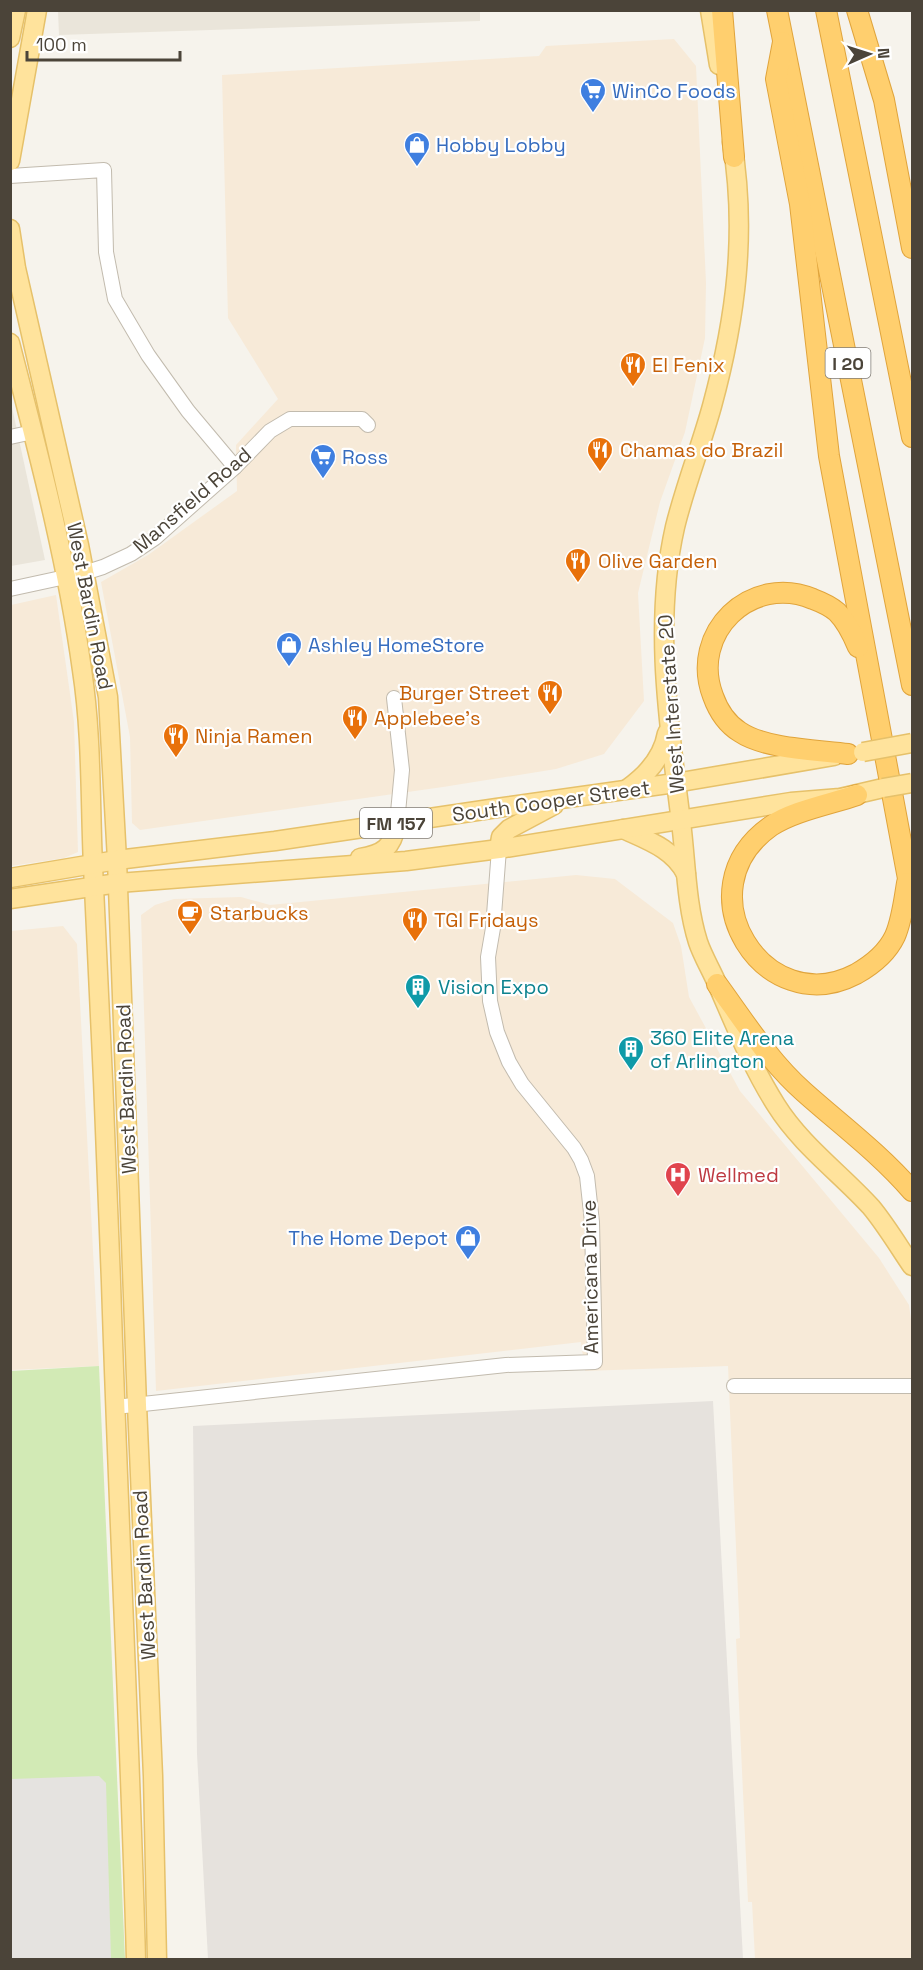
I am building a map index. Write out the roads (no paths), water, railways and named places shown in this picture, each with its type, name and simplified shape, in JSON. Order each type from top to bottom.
[{"type":"highway","points":[[722,10],[734,157]]},
{"type":"highway","name":"I 20","points":[[777,10],[912,685]]},
{"type":"highway","name":"I 20","points":[[826,10],[912,437]]},
{"type":"highway","points":[[858,10],[912,194]]},
{"type":"highway","points":[[783,42],[776,79],[801,204],[829,456],[912,900]]},
{"type":"highway","points":[[884,99],[912,248]]},
{"type":"highway","points":[[855,753],[770,743],[741,733],[729,723],[717,705],[709,686],[707,668],[709,650],[719,626],[738,608],[752,599],[769,593],[802,594],[822,602],[837,612],[851,630],[863,659],[876,704]]},
{"type":"highway","points":[[856,795],[781,820],[760,834],[746,850],[737,868],[732,886],[733,913],[743,940],[751,952],[769,969],[799,982],[820,983],[847,978],[867,968],[883,954],[894,938],[901,919],[908,878]]},
{"type":"highway","points":[[717,984],[778,1066],[802,1091],[878,1154],[912,1191]]},
{"type":"main road","points":[[10,38],[15,10]]},
{"type":"main road","points":[[10,161],[37,10]]},
{"type":"main road","name":"West Interstate 20","points":[[710,10],[739,202],[735,300],[712,406],[688,477],[675,530],[663,615],[665,669],[675,783],[691,912],[698,942],[744,1048],[777,1106],[796,1133],[873,1209],[912,1266]]},
{"type":"main road","name":"West Bardin Road","points":[[10,229],[75,575],[88,720],[131,1777],[136,1959]]},
{"type":"main road","name":"West Bardin Road","points":[[10,344],[52,507],[75,575],[108,697],[129,1152],[153,1776],[157,1959]]},
{"type":"main road","points":[[624,791],[654,765],[665,745],[670,719]]},
{"type":"main road","name":"South Cooper Street","points":[[10,878],[117,860],[275,841],[564,800],[912,743]]},
{"type":"main road","name":"South Cooper Street","points":[[10,899],[94,885],[406,861],[499,849],[791,802],[856,795],[912,783]]},
{"type":"main road","points":[[499,849],[501,837],[509,829],[564,800]]},
{"type":"main road","points":[[311,868],[376,855],[389,846],[396,823]]},
{"type":"main road","points":[[623,829],[666,850],[682,866],[687,876]]},
{"type":"main road","points":[[106,1154],[129,1152]]},
{"type":"main road","points":[[131,1777],[153,1776]]},
{"type":"street","points":[[10,176],[104,170],[106,252],[115,299],[148,355],[188,411],[235,467]]},
{"type":"street","name":"Mansfield Road","points":[[10,589],[103,567],[131,554],[155,537],[235,467],[270,431],[290,419],[362,419],[368,425]]},
{"type":"street","points":[[10,437],[33,432]]},
{"type":"street","points":[[394,698],[402,770],[396,823]]},
{"type":"street","name":"Americana Drive","points":[[115,1407],[506,1365],[595,1362],[592,1222],[587,1176],[574,1148],[522,1084],[509,1062],[497,1032],[490,1001],[488,957],[493,928],[499,849]]},
{"type":"street","points":[[734,1386],[912,1386]]},
{"type":"place","name":"WinCo Foods","points":[[593,114]]},
{"type":"place","name":"Hobby Lobby","points":[[417,168]]},
{"type":"place","name":"El Fenix","points":[[633,388]]},
{"type":"place","name":"Chamas do Brazil","points":[[600,473]]},
{"type":"place","name":"Ross","points":[[323,480]]},
{"type":"place","name":"Olive Garden","points":[[578,584]]},
{"type":"place","name":"Ashley HomeStore","points":[[289,668]]},
{"type":"place","name":"Burger Street","points":[[550,716]]},
{"type":"place","name":"Applebee's","points":[[355,741]]},
{"type":"place","name":"Ninja Ramen","points":[[176,759]]},
{"type":"place","name":"Starbucks","points":[[190,936]]},
{"type":"place","name":"TGI Fridays","points":[[415,943]]},
{"type":"place","name":"Vision Expo","points":[[418,1010]]},
{"type":"place","name":"360 Elite Arena of Arlington","points":[[631,1072]]},
{"type":"place","name":"Wellmed","points":[[678,1198]]},
{"type":"place","name":"The Home Depot","points":[[468,1261]]}]
